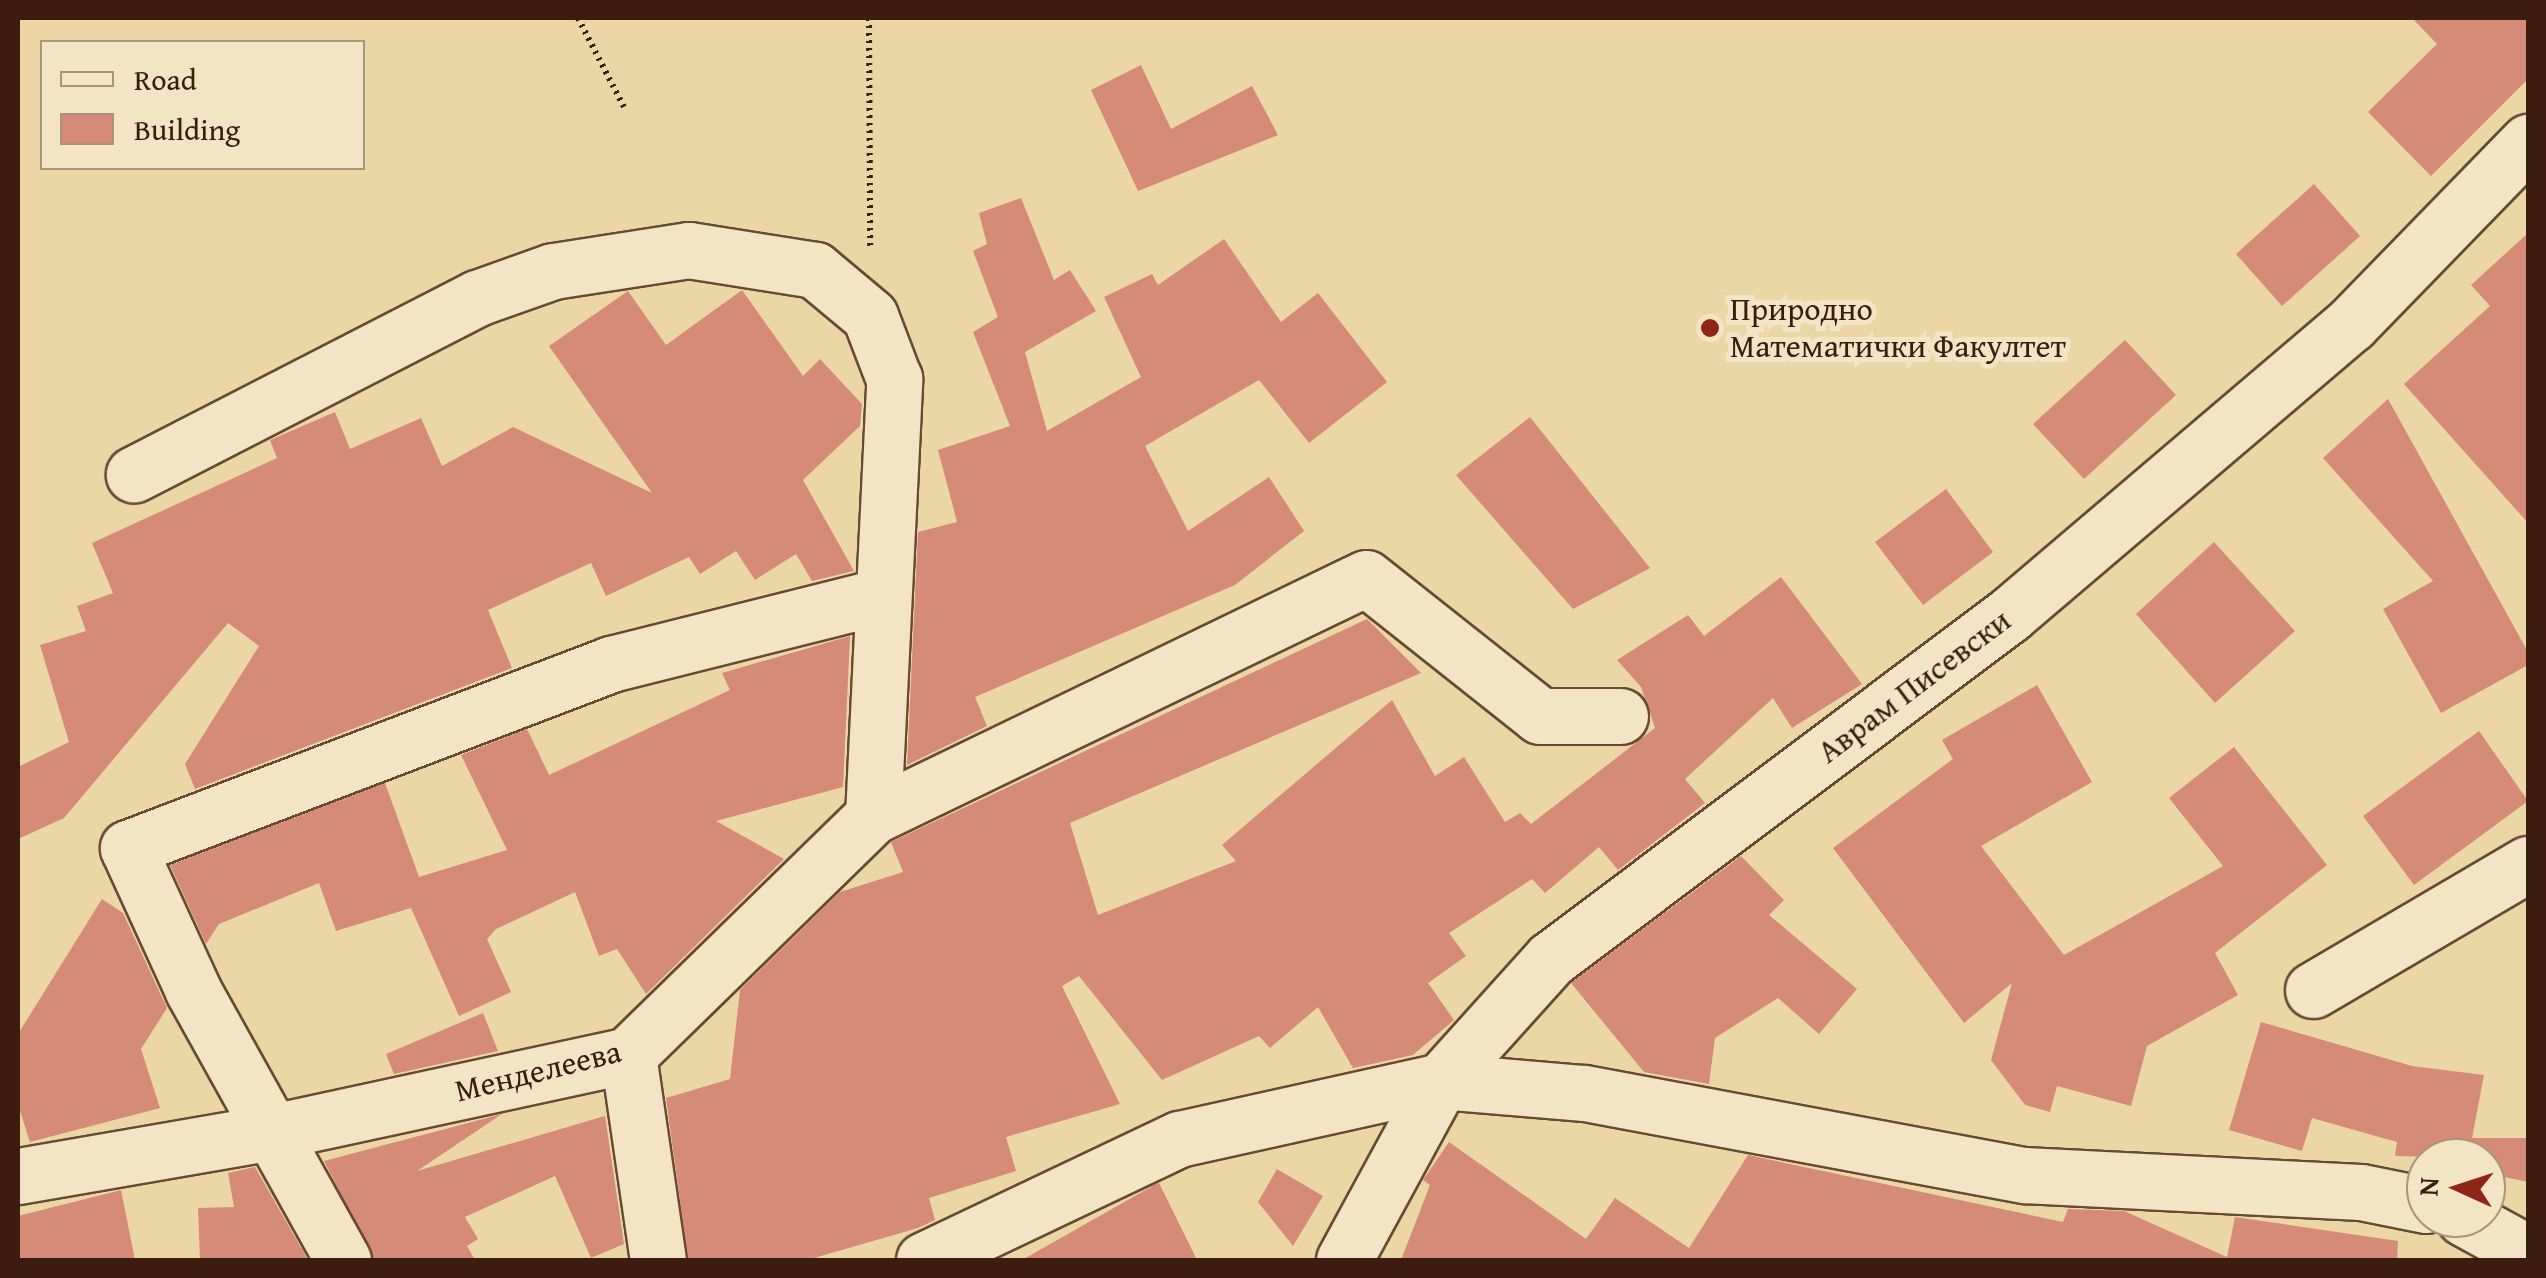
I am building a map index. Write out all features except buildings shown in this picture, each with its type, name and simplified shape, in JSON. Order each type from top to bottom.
[{"type":"street","name":"Аврам Писевски","points":[[1344,1260],[1441,1082],[1551,959],[2009,615],[2336,337],[2528,142]]},
{"type":"street","points":[[134,474],[477,298],[600,260],[689,250],[782,260],[841,282],[870,316],[894,379],[873,816]]},
{"type":"street","name":"Менделеева","points":[[18,1176],[272,1132],[628,1055],[873,816],[1366,578],[1540,716],[1620,716]]},
{"type":"street","points":[[343,1260],[272,1132],[128,848],[612,664],[882,596]]},
{"type":"street","points":[[2313,990],[2528,864]]},
{"type":"street","points":[[628,1055],[658,1260]]},
{"type":"street","points":[[924,1260],[1179,1139],[1441,1082],[1566,1090],[2024,1176],[2362,1192],[2406,1201]]},
{"type":"street","points":[[2502,1238],[2528,1252]]},
{"type":"path","points":[[578,18],[624,107]]},
{"type":"path","points":[[869,18],[870,316]]},
{"type":"place","name":"Природно Математички Факултет","points":[[1710,328]]}]
